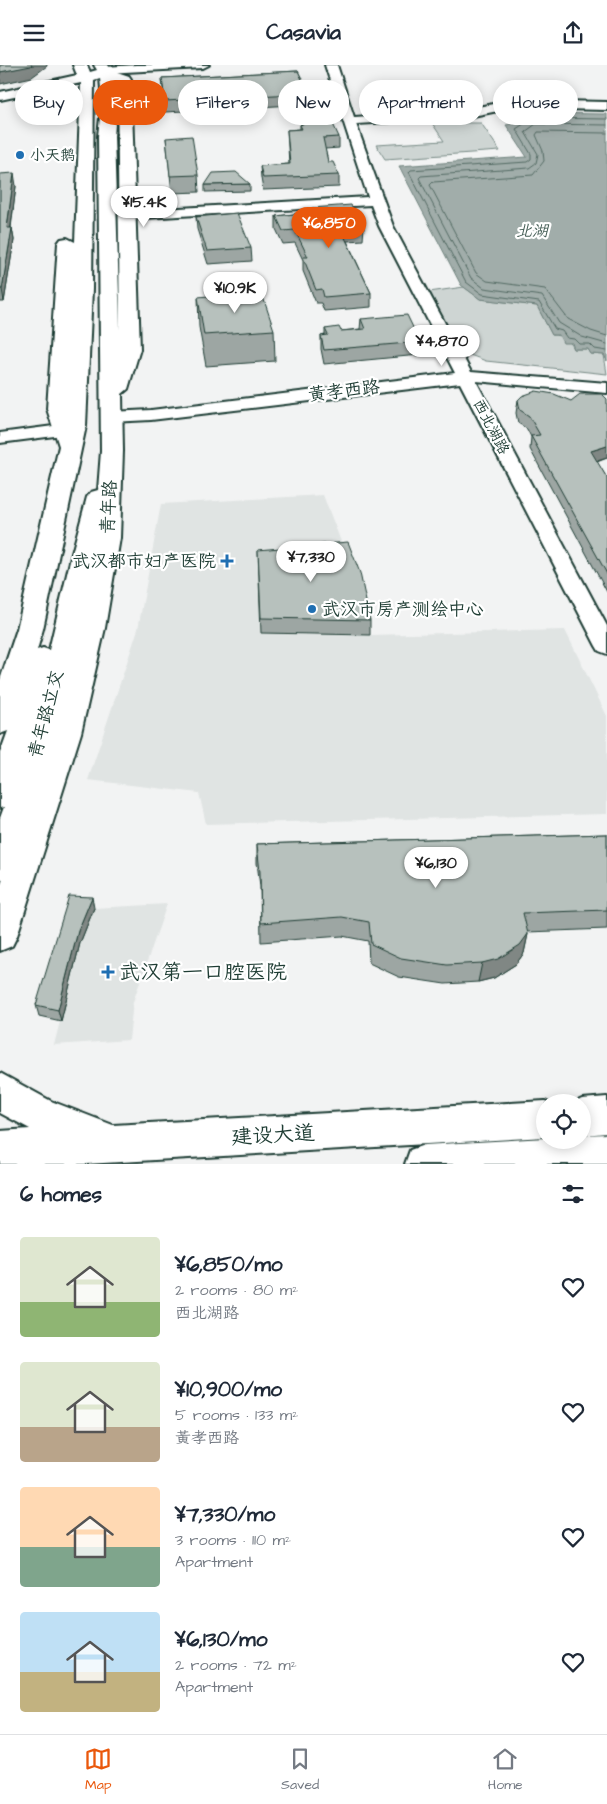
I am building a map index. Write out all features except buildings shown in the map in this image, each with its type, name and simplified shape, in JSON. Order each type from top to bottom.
[{"type":"main road","points":[[42,80],[61,69]]},
{"type":"main road","points":[[0,97],[94,70]]},
{"type":"main road","points":[[74,557],[69,428],[83,289],[88,83],[94,70]]},
{"type":"main road","points":[[51,80],[94,70],[124,79],[130,349],[111,413]]},
{"type":"main road","name":"青年路","points":[[0,936],[67,733],[92,628],[108,538],[112,451],[106,136],[109,92],[94,70]]},
{"type":"main road","points":[[0,91],[15,88]]},
{"type":"main road","points":[[0,97],[15,96]]},
{"type":"main road","points":[[83,122],[87,127]]},
{"type":"main road","points":[[66,125],[58,409],[69,428]]},
{"type":"main road","points":[[74,557],[112,451]]},
{"type":"main road","points":[[1,718],[30,629],[70,455]]},
{"type":"main road","name":"青年路立交","points":[[0,796],[34,697],[74,557]]},
{"type":"main road","name":"青年路立交","points":[[0,867],[50,709],[74,557]]},
{"type":"main road","points":[[0,1091],[20,1106],[49,1120],[115,1144]]},
{"type":"main road","points":[[591,1116],[607,1115]]},
{"type":"main road","name":"建设大道","points":[[0,1150],[536,1120]]},
{"type":"main road","points":[[424,1164],[607,1153]]},
{"type":"street","points":[[94,70],[203,65]]},
{"type":"street","name":"西北湖路","points":[[332,65],[337,80]]},
{"type":"street","points":[[349,121],[463,114],[513,104],[607,106]]},
{"type":"street","name":"西北湖路","points":[[349,121],[386,226],[607,646]]},
{"type":"street","points":[[127,215],[376,201]]},
{"type":"street","name":"黄孝西路","points":[[111,413],[151,415],[464,377],[484,376],[607,388]]},
{"type":"street","points":[[0,439],[69,428]]},
{"type":"shaded area","points":[[433,125],[482,125],[500,151],[385,159],[376,145],[444,141]]},
{"type":"shaded area","points":[[464,287],[480,299],[537,306],[552,335],[565,339],[574,349],[588,349],[591,354],[604,355],[607,374],[486,361],[462,352],[429,292]]},
{"type":"shaded area","points":[[323,495],[347,557],[258,565],[262,633],[370,635],[565,630],[607,716],[607,814],[206,824],[199,793],[88,780],[138,629],[161,504]]},
{"type":"shaded area","name":"武汉第一口腔医院","points":[[167,904],[133,1002],[129,1040],[54,1045],[80,943],[94,908]]},
{"type":"water","name":"北湖","points":[[578,114],[607,114],[607,361],[604,355],[591,354],[588,349],[574,349],[572,343],[563,343],[559,335],[552,335],[537,306],[480,299],[461,285],[399,166],[527,157],[506,125],[578,125]]},
{"type":"place","name":"小天鹅","points":[[20,155]]},
{"type":"place","name":"武汉都市妇产医院","points":[[227,561]]},
{"type":"place","name":"武汉市房产测绘中心","points":[[312,609]]},
{"type":"place","name":"武汉第一口腔医院","points":[[108,972]]}]
